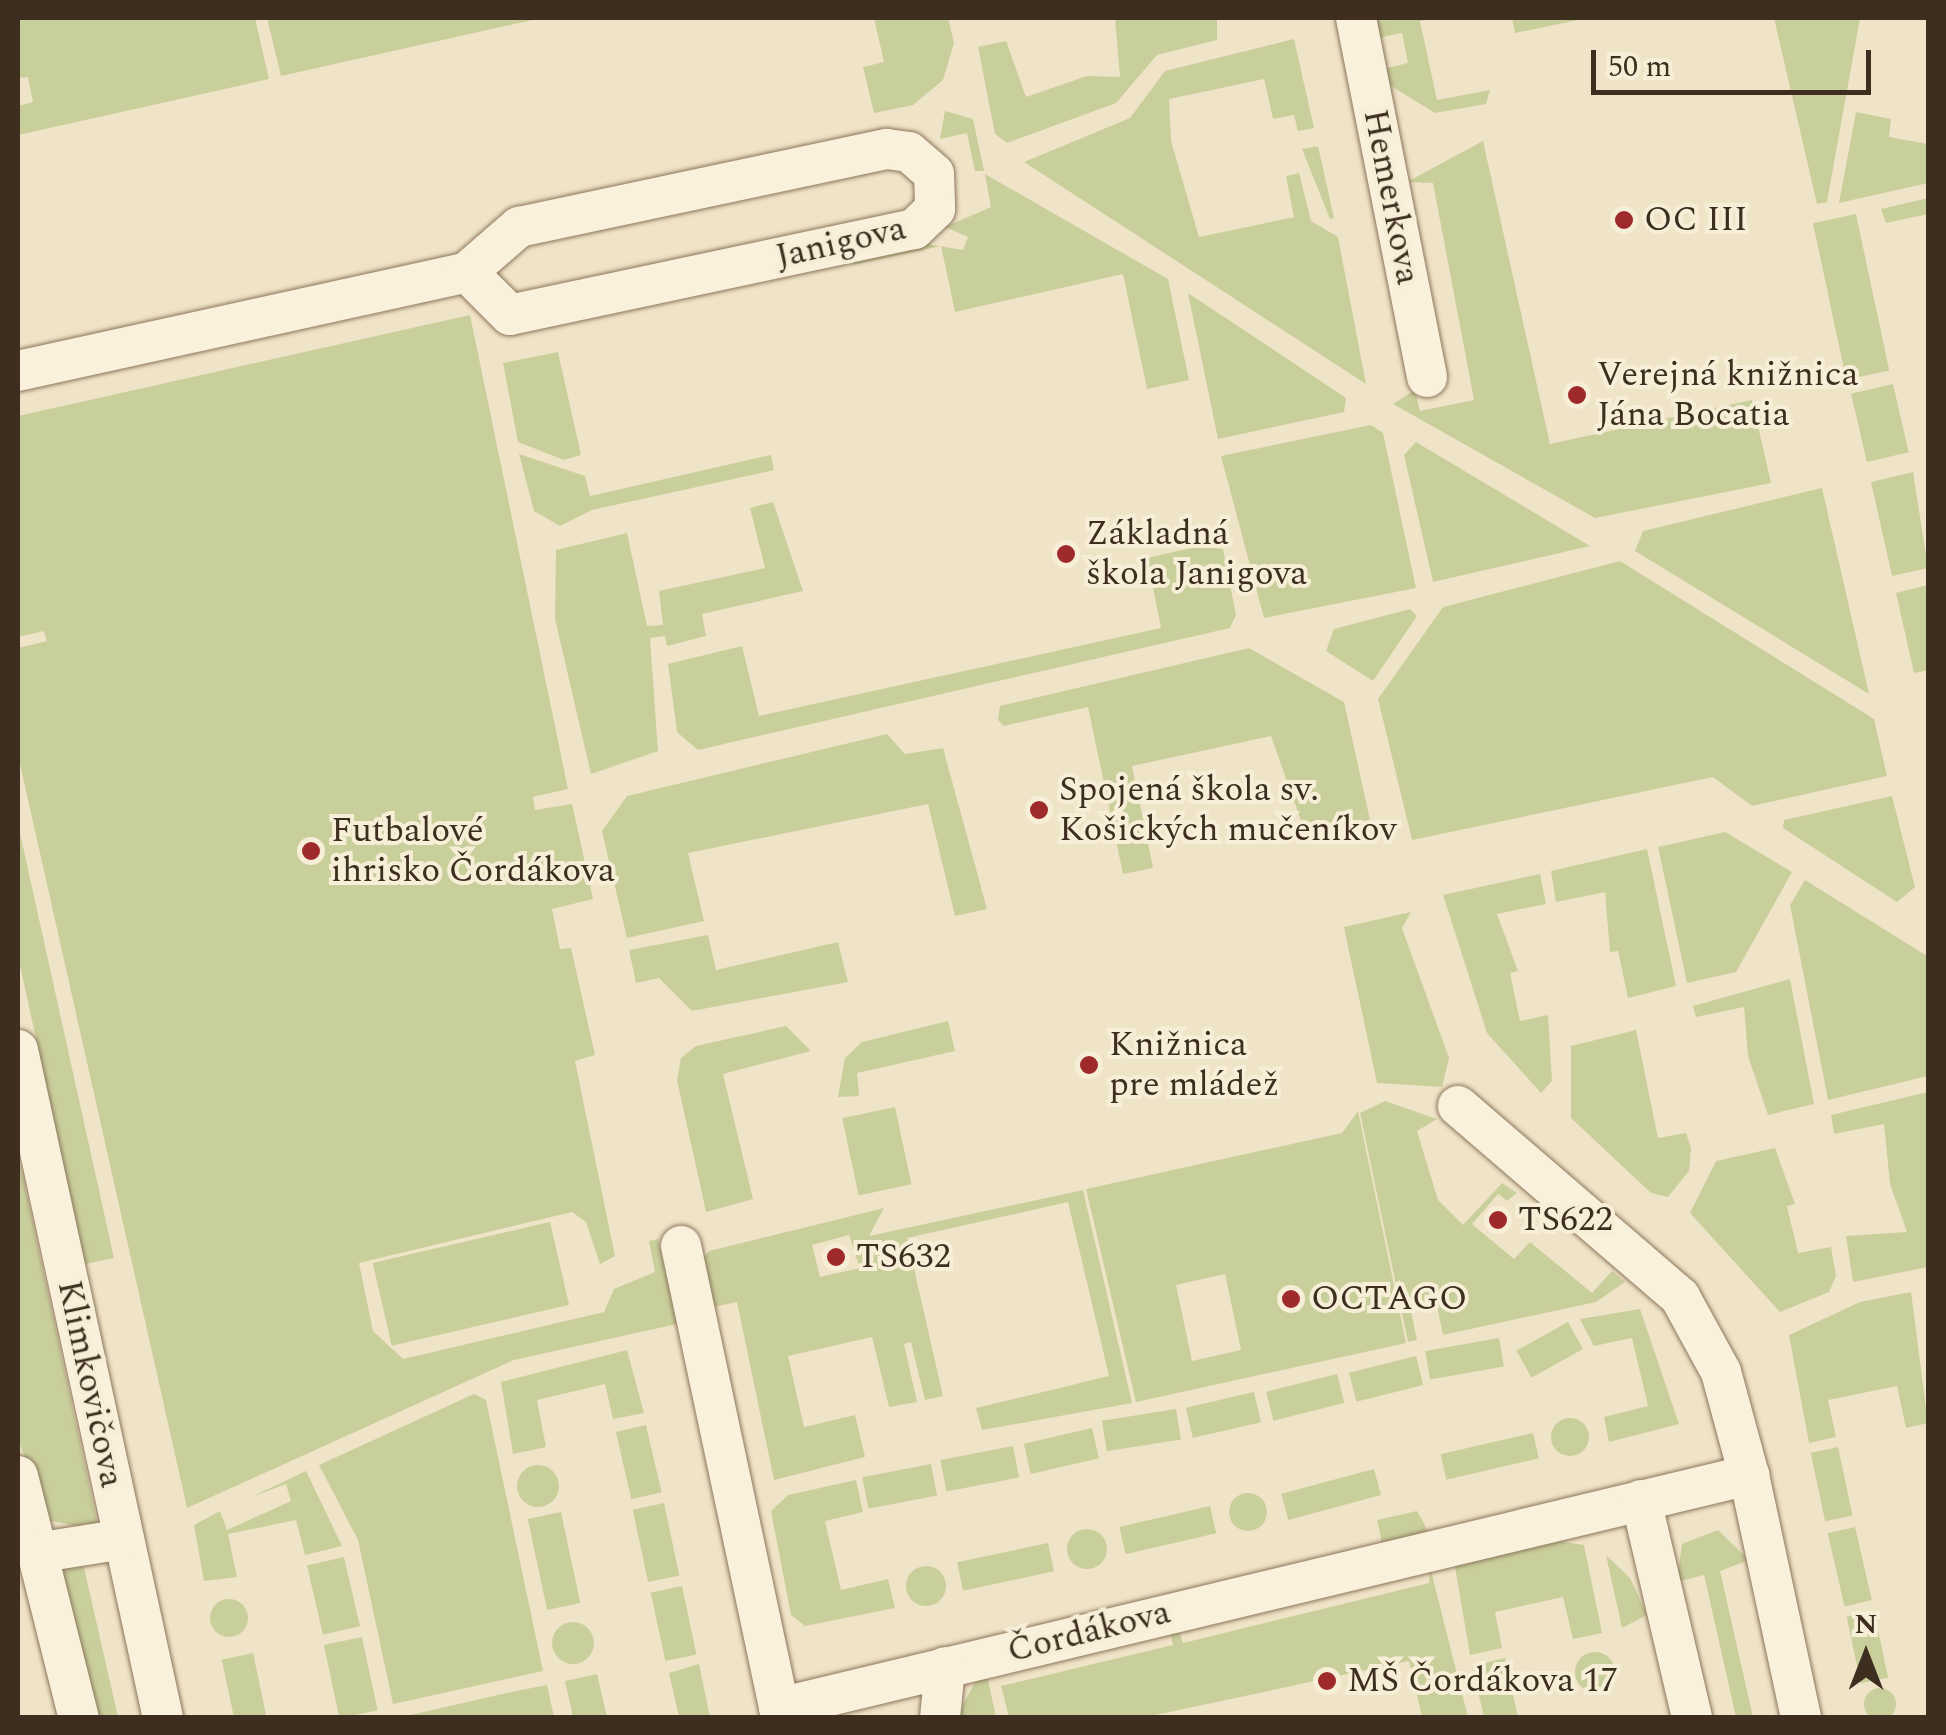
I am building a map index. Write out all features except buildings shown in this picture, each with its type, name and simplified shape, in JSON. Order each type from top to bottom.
[{"type":"street","name":"Hemerkova","points":[[1356,18],[1427,377]]},
{"type":"street","name":"Janigova","points":[[18,372],[467,272],[519,228],[887,150],[909,152],[934,174],[935,209],[914,229],[583,300],[510,315],[467,272]]},
{"type":"street","name":"Klimkovičova","points":[[18,1050],[163,1718]]},
{"type":"street","points":[[1458,1106],[1687,1306],[1721,1372],[1749,1475],[1802,1718]]},
{"type":"street","name":"Čordákova","points":[[682,1246],[780,1712],[946,1667],[1749,1475]]},
{"type":"street","points":[[18,1476],[78,1718]]},
{"type":"street","points":[[1641,1500],[1692,1718]]},
{"type":"street","points":[[36,1553],[124,1539]]},
{"type":"street","points":[[940,1718],[946,1667]]},
{"type":"green space","points":[[18,18],[255,18],[269,79],[18,135],[18,106],[33,102],[28,77],[18,78]]},
{"type":"green space","points":[[267,18],[542,18],[281,76]]},
{"type":"green space","points":[[874,18],[948,18],[954,43],[943,80],[913,105],[874,113],[863,67],[884,62]]},
{"type":"green space","points":[[1115,18],[1217,18],[1217,40],[1157,55],[1116,103],[1007,143],[995,134],[978,47],[1006,41],[1026,97],[1087,76],[1120,77]]},
{"type":"green space","points":[[1437,18],[1420,21],[1437,100],[1490,90],[1486,104],[1435,113],[1380,79],[1378,70],[1408,63],[1402,33],[1372,39],[1368,21]]},
{"type":"green space","points":[[1512,18],[1588,18],[1515,33]]},
{"type":"green space","points":[[1774,18],[1860,18],[1827,202],[1817,204]]},
{"type":"green space","points":[[1294,39],[1314,128],[1298,131],[1294,115],[1273,119],[1264,79],[1169,99],[1171,141],[1199,237],[1294,217],[1286,176],[1299,173],[1311,221],[1338,237],[1366,384],[1024,162],[1130,118],[1165,71]]},
{"type":"green space","points":[[945,111],[973,119],[984,171],[975,171],[967,133],[940,139]]},
{"type":"green space","points":[[1856,112],[1891,119],[1889,137],[1928,144],[1928,183],[1839,203]]},
{"type":"green space","points":[[1483,141],[1550,444],[1752,400],[1771,483],[1595,518],[1393,404],[1415,390],[1420,411],[1474,400],[1433,183],[1407,182]]},
{"type":"green space","points":[[1318,146],[1334,218],[1330,219],[1302,149]]},
{"type":"green space","points":[[985,174],[1168,279],[1189,380],[1147,389],[1123,274],[955,312],[941,246],[963,250],[968,237],[945,227],[991,207]]},
{"type":"green space","points":[[1928,198],[1928,214],[1886,223],[1881,209]]},
{"type":"green space","points":[[1856,214],[1889,371],[1846,380],[1813,223]]},
{"type":"green space","points":[[916,242],[940,246],[853,265],[851,256]]},
{"type":"green space","points":[[1188,293],[1346,398],[1344,412],[1218,439]]},
{"type":"green space","points":[[470,315],[568,789],[533,797],[535,810],[572,804],[593,899],[552,909],[560,949],[571,948],[595,1055],[575,1061],[615,1256],[600,1264],[586,1222],[572,1212],[359,1263],[373,1331],[403,1359],[604,1312],[614,1289],[655,1272],[649,1241],[658,1239],[677,1324],[514,1360],[187,1508],[18,755],[18,648],[47,641],[44,631],[18,637],[18,416]]},
{"type":"green space","points":[[558,352],[581,455],[564,460],[518,442],[503,363]]},
{"type":"green space","points":[[1893,384],[1909,452],[1867,462],[1851,394]]},
{"type":"green space","points":[[1371,425],[1383,433],[1416,588],[1264,618],[1221,456]]},
{"type":"green space","points":[[1416,442],[1590,546],[1433,582],[1404,455]]},
{"type":"green space","points":[[519,454],[585,476],[590,496],[771,455],[774,470],[592,510],[560,526],[534,511]]},
{"type":"green space","points":[[1913,472],[1928,568],[1892,576],[1871,482]]},
{"type":"green space","points":[[1822,488],[1869,694],[1635,551],[1643,531]]},
{"type":"green space","points":[[773,502],[803,591],[702,614],[706,636],[667,646],[665,636],[650,638],[658,751],[591,774],[555,619],[556,550],[627,533],[647,626],[663,625],[659,591],[765,568],[750,508]]},
{"type":"green space","points":[[1200,546],[1223,549],[1236,615],[1230,628],[698,750],[677,732],[668,664],[742,646],[759,716],[1161,628],[1147,558]]},
{"type":"green space","points":[[1620,561],[1874,719],[1887,776],[1752,806],[1713,777],[1412,840],[1378,699],[1443,607]]},
{"type":"green space","points":[[1928,585],[1928,670],[1914,673],[1896,593]]},
{"type":"green space","points":[[1410,609],[1417,616],[1373,681],[1326,651],[1334,629]]},
{"type":"green space","points":[[1249,648],[1344,702],[1370,820],[1306,835],[1271,736],[1132,766],[1153,868],[1123,874],[1088,707],[1004,726],[998,720],[1000,706]]},
{"type":"green space","points":[[887,734],[905,754],[943,748],[987,909],[955,916],[928,804],[688,853],[704,921],[627,938],[602,831],[627,796]]},
{"type":"green space","points":[[1892,796],[1915,887],[1897,902],[1783,828],[1784,820]]},
{"type":"green space","points":[[18,824],[114,1258],[85,1264],[18,956]]},
{"type":"green space","points":[[1725,832],[1792,872],[1736,972],[1687,983],[1658,847]]},
{"type":"green space","points":[[1647,849],[1676,986],[1628,998],[1618,951],[1610,952],[1605,892],[1556,902],[1551,871]]},
{"type":"green space","points":[[1540,874],[1546,904],[1497,914],[1518,971],[1510,973],[1520,1021],[1548,1015],[1552,1081],[1541,1093],[1487,1033],[1443,895]]},
{"type":"green space","points":[[1805,880],[1927,956],[1928,1076],[1828,1100],[1790,905]]},
{"type":"green space","points":[[1411,912],[1402,928],[1449,1058],[1442,1087],[1377,1083],[1344,927]]},
{"type":"green space","points":[[708,935],[716,970],[838,942],[848,982],[692,1011],[659,978],[636,983],[629,950]]},
{"type":"green space","points":[[1790,979],[1814,1104],[1768,1115],[1748,1056],[1744,1007],[1696,1017],[1693,1006]]},
{"type":"green space","points":[[948,1021],[955,1051],[857,1073],[859,1096],[838,1097],[845,1058],[862,1042]]},
{"type":"green space","points":[[786,1026],[811,1051],[723,1074],[753,1199],[706,1212],[677,1080],[681,1058],[696,1046]]},
{"type":"green space","points":[[1636,1030],[1658,1138],[1686,1133],[1691,1148],[1689,1171],[1668,1197],[1651,1193],[1571,1118],[1571,1046]]},
{"type":"green space","points":[[1928,1092],[1928,1267],[1853,1282],[1846,1236],[1907,1232],[1890,1184],[1884,1124],[1834,1134],[1831,1115]]},
{"type":"green space","points":[[1385,1101],[1437,1119],[1417,1131],[1438,1200],[1463,1225],[1502,1183],[1517,1193],[1507,1201],[1498,1194],[1472,1224],[1514,1259],[1530,1242],[1592,1293],[1612,1271],[1625,1282],[1596,1302],[1443,1335],[1436,1301],[1410,1307],[1417,1340],[1408,1342],[1360,1113]]},
{"type":"green space","points":[[895,1107],[911,1184],[859,1196],[842,1118]]},
{"type":"green space","points":[[1358,1111],[1406,1343],[1136,1402],[1086,1189],[1342,1133]],"holes":[[[1225,1274],[1241,1350],[1192,1361],[1176,1285]]]},
{"type":"green space","points":[[1775,1148],[1795,1204],[1787,1206],[1798,1253],[1831,1247],[1836,1276],[1829,1292],[1780,1312],[1690,1213],[1716,1161]]},
{"type":"green space","points":[[18,1154],[99,1531],[48,1520],[18,1439]]},
{"type":"green space","points":[[1083,1190],[1132,1403],[982,1430],[976,1408],[1109,1376],[1068,1202],[907,1238],[943,1396],[925,1400],[911,1342],[904,1344],[917,1402],[889,1407],[872,1337],[788,1356],[804,1427],[855,1415],[865,1457],[774,1480],[737,1302],[709,1308],[699,1262],[709,1251],[884,1208],[869,1236]],"holes":[[[849,1235],[860,1268],[820,1277],[812,1245]]]},
{"type":"green space","points":[[550,1222],[569,1305],[392,1346],[373,1263]]},
{"type":"green space","points":[[1911,1292],[1928,1423],[1906,1428],[1897,1386],[1828,1400],[1836,1437],[1809,1443],[1789,1335],[1860,1302]]},
{"type":"green space","points":[[1640,1309],[1679,1424],[1609,1442],[1604,1417],[1648,1406],[1632,1338],[1594,1346],[1580,1319]]},
{"type":"green space","points":[[1568,1322],[1583,1349],[1531,1378],[1516,1351]]},
{"type":"green space","points":[[1499,1338],[1504,1367],[1430,1380],[1425,1351]]},
{"type":"green space","points":[[627,1350],[644,1413],[613,1419],[605,1384],[537,1400],[546,1447],[513,1454],[501,1382]]},
{"type":"green space","points":[[1416,1356],[1423,1385],[1356,1402],[1349,1373]]},
{"type":"green space","points":[[1337,1374],[1344,1403],[1273,1421],[1266,1392]]},
{"type":"green space","points":[[1254,1392],[1261,1422],[1193,1438],[1186,1408]]},
{"type":"green space","points":[[474,1394],[486,1400],[543,1671],[393,1704],[358,1540],[319,1465]]},
{"type":"green space","points":[[1176,1409],[1181,1440],[1107,1451],[1102,1421]]},
{"type":"green space","points":[[1570,1418],[1583,1424],[1589,1437],[1583,1450],[1570,1456],[1557,1450],[1551,1437],[1557,1424]]},
{"type":"green space","points":[[646,1425],[662,1492],[631,1499],[616,1432]]},
{"type":"green space","points":[[1092,1428],[1099,1458],[1031,1474],[1024,1444]]},
{"type":"green space","points":[[1533,1433],[1539,1458],[1446,1480],[1440,1454]]},
{"type":"green space","points":[[1013,1446],[1019,1477],[946,1492],[940,1460]]},
{"type":"green space","points":[[1838,1447],[1853,1515],[1825,1521],[1811,1453]]},
{"type":"green space","points":[[931,1464],[937,1495],[868,1509],[862,1477]]},
{"type":"green space","points":[[538,1465],[553,1471],[559,1486],[553,1501],[538,1507],[523,1501],[517,1486],[523,1471]]},
{"type":"green space","points":[[1374,1469],[1381,1495],[1288,1520],[1281,1494]]},
{"type":"green space","points":[[306,1471],[342,1546],[305,1555],[296,1520],[228,1534],[237,1577],[204,1581],[194,1525],[220,1511],[227,1530],[291,1501],[286,1484],[249,1498]]},
{"type":"green space","points":[[856,1480],[863,1512],[825,1521],[841,1590],[888,1579],[895,1608],[805,1626],[791,1615],[771,1511],[788,1495]]},
{"type":"green space","points":[[1248,1493],[1261,1499],[1267,1512],[1261,1525],[1248,1531],[1235,1525],[1229,1512],[1235,1499]]},
{"type":"green space","points":[[664,1503],[679,1575],[648,1582],[633,1510]]},
{"type":"green space","points":[[1210,1506],[1216,1533],[1126,1554],[1119,1527]]},
{"type":"green space","points":[[1417,1511],[1428,1531],[1382,1543],[1377,1520]]},
{"type":"green space","points":[[561,1512],[580,1603],[547,1610],[528,1519]]},
{"type":"green space","points":[[1855,1527],[1872,1600],[1845,1606],[1828,1533]]},
{"type":"green space","points":[[1087,1529],[1101,1535],[1107,1549],[1101,1563],[1087,1569],[1073,1563],[1067,1549],[1073,1535]]},
{"type":"green space","points":[[1718,1530],[1749,1560],[1720,1571],[1753,1717],[1736,1717],[1704,1575],[1677,1582],[1682,1544]]},
{"type":"green space","points":[[1550,1540],[1584,1545],[1602,1633],[1573,1639],[1563,1597],[1495,1612],[1502,1648],[1470,1655],[1454,1561]]},
{"type":"green space","points":[[1048,1543],[1054,1571],[963,1591],[957,1562]]},
{"type":"green space","points":[[1606,1555],[1630,1578],[1647,1615],[1622,1628]]},
{"type":"green space","points":[[344,1557],[360,1626],[323,1635],[307,1566]]},
{"type":"green space","points":[[83,1563],[118,1717],[88,1717],[61,1565]]},
{"type":"green space","points":[[926,1566],[940,1572],[946,1586],[940,1600],[926,1606],[912,1600],[906,1586],[912,1572]]},
{"type":"green space","points":[[1430,1567],[1468,1717],[1422,1717],[1409,1661],[1146,1717],[1009,1717],[1001,1686],[1173,1645],[1170,1631],[1178,1629],[1183,1643],[1429,1583]]},
{"type":"green space","points":[[682,1586],[697,1654],[665,1661],[651,1593]]},
{"type":"green space","points":[[229,1599],[243,1604],[248,1618],[243,1632],[229,1637],[215,1632],[210,1618],[215,1604]]},
{"type":"green space","points":[[1874,1611],[1888,1678],[1861,1683],[1847,1617]]},
{"type":"green space","points":[[573,1622],[588,1628],[594,1643],[588,1658],[573,1664],[558,1658],[552,1643],[558,1628]]},
{"type":"green space","points":[[362,1637],[378,1710],[339,1718],[324,1645]]},
{"type":"green space","points":[[1595,1652],[1609,1658],[1615,1672],[1609,1686],[1595,1692],[1581,1686],[1575,1672],[1581,1658]]},
{"type":"green space","points":[[253,1653],[267,1718],[234,1718],[222,1660]]},
{"type":"green space","points":[[1505,1658],[1518,1717],[1484,1717],[1472,1666]]},
{"type":"green space","points":[[699,1664],[710,1717],[679,1717],[669,1673]]},
{"type":"green space","points":[[597,1674],[607,1717],[573,1717],[565,1681]]},
{"type":"green space","points":[[987,1676],[996,1717],[956,1718],[974,1684]]},
{"type":"green space","points":[[547,1685],[554,1717],[402,1717],[516,1691]]},
{"type":"green space","points":[[1880,1688],[1891,1693],[1896,1704],[1891,1715],[1880,1720],[1869,1715],[1864,1704],[1869,1693]]},
{"type":"place","name":"OC III","points":[[1624,220]]},
{"type":"place","name":"Verejná knižnica Jána Bocatia","points":[[1577,395]]},
{"type":"place","name":"Základná škola Janigova","points":[[1066,554]]},
{"type":"place","name":"Spojená škola sv. Košických mučeníkov","points":[[1039,810]]},
{"type":"place","name":"Futbalové ihrisko Čordákova","points":[[311,851]]},
{"type":"place","name":"Knižnica pre mládež","points":[[1089,1065]]},
{"type":"place","name":"TS622","points":[[1498,1220]]},
{"type":"place","name":"TS632","points":[[836,1257]]},
{"type":"place","name":"OCTAGO","points":[[1291,1299]]},
{"type":"place","name":"MŠ Čordákova 17","points":[[1327,1681]]}]
